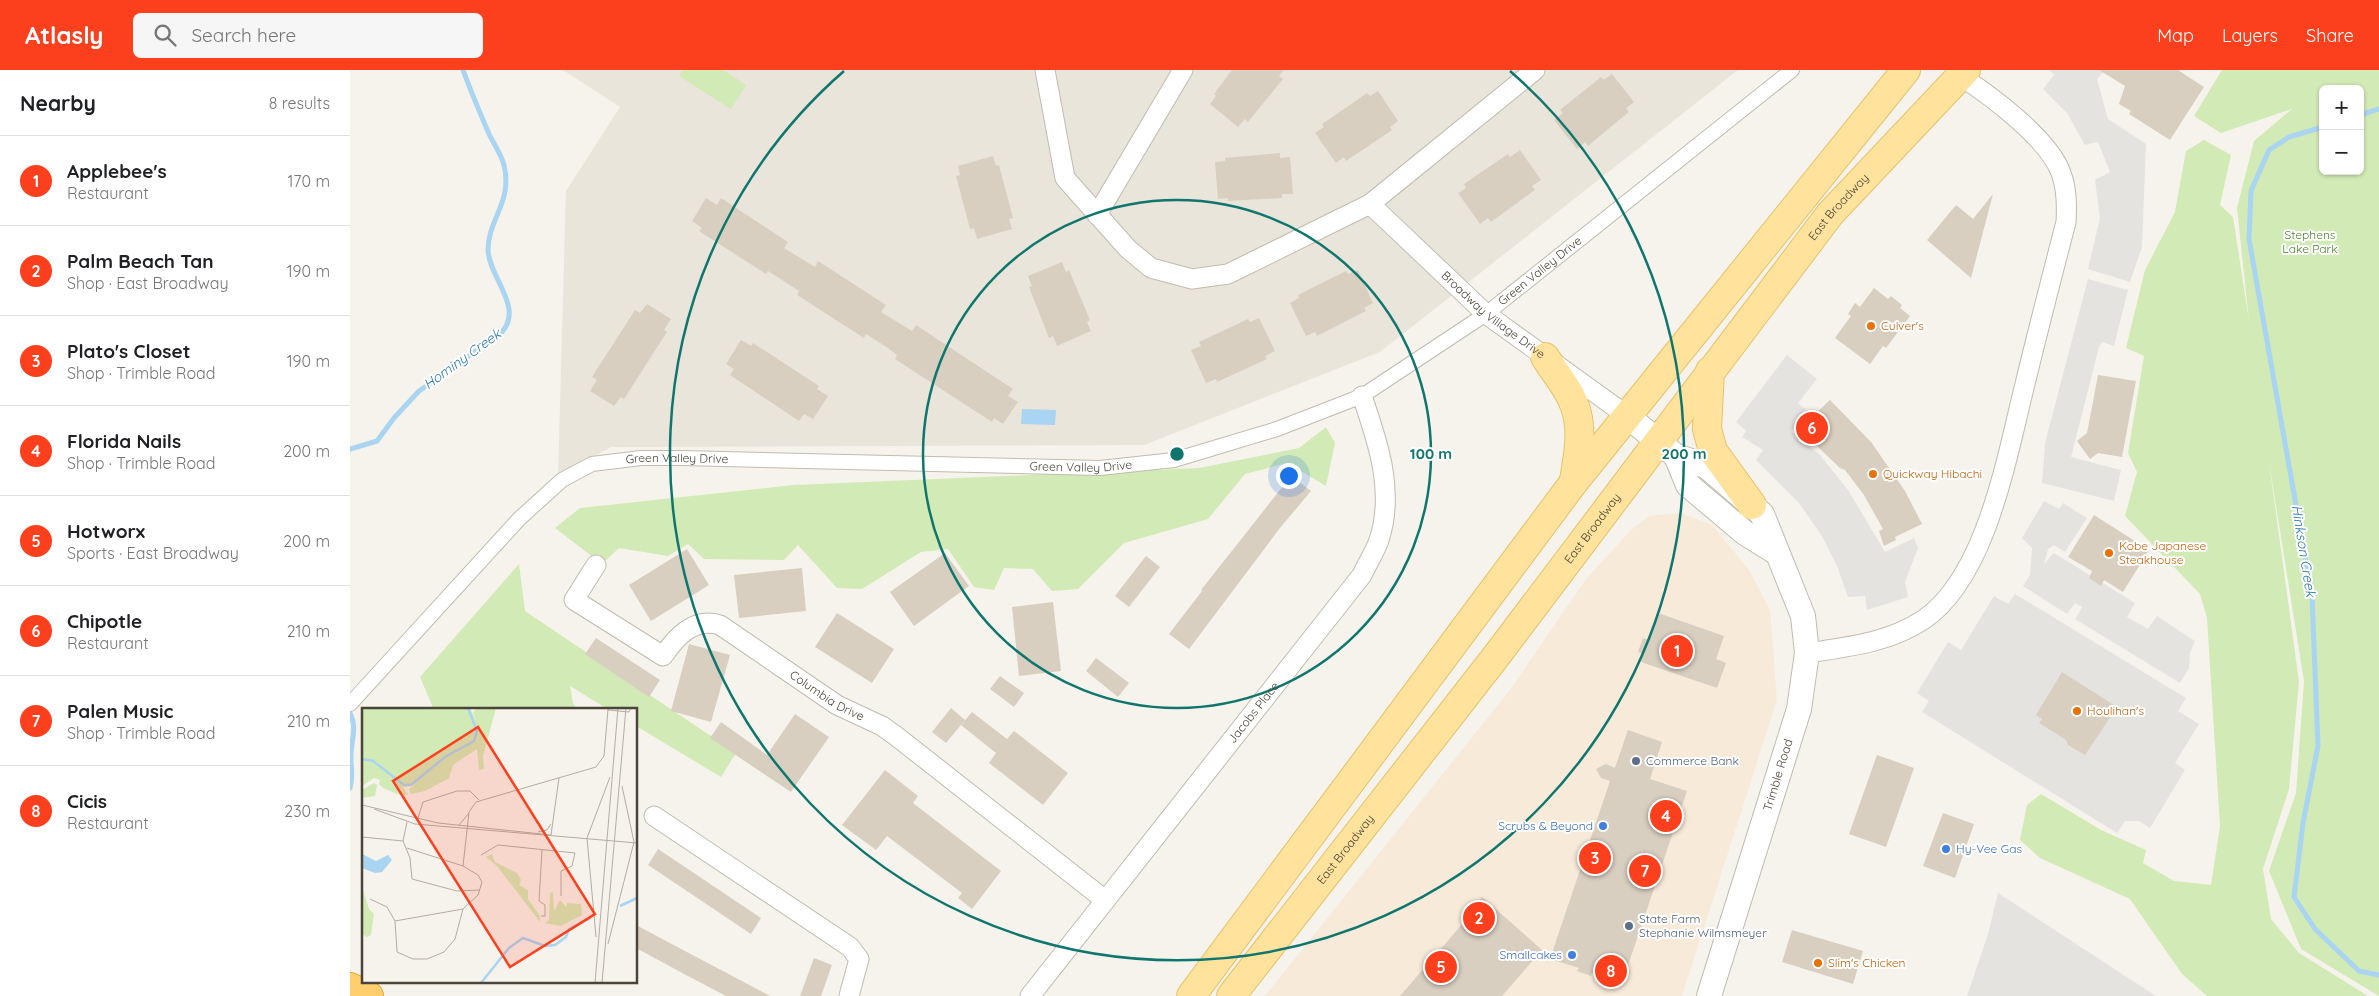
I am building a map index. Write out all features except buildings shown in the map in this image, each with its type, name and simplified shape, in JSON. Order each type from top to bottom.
[{"type":"highway","points":[[350,986],[369,996]]},
{"type":"main road","points":[[1191,996],[1574,482],[1626,415],[1906,70]]},
{"type":"main road","name":"East Broadway","points":[[1231,996],[1271,948],[1494,659],[1667,448],[1710,371],[1830,214],[1961,72]]},
{"type":"main road","points":[[1545,357],[1574,402],[1580,424],[1579,452],[1574,482]]},
{"type":"main road","points":[[1710,371],[1707,430],[1714,450],[1752,505]]},
{"type":"street","points":[[1045,70],[1065,178],[1097,215],[1151,268],[1192,279],[1228,274],[1370,204],[1535,70]]},
{"type":"street","points":[[1097,215],[1183,70]]},
{"type":"street","name":"Green Valley Drive","points":[[353,701],[519,520],[562,480],[592,464],[641,458],[682,458],[1100,468],[1137,466],[1174,460],[1277,429],[1362,396],[1486,314],[1792,70]]},
{"type":"street","points":[[1807,653],[1873,642],[1903,632],[1924,619],[1942,604],[1959,583],[1978,547],[1989,519],[2007,452],[2066,222],[2067,198],[2061,172],[2040,140],[1961,72]]},
{"type":"street","name":"Broadway Village Drive","points":[[1370,204],[1486,314],[1626,415]]},
{"type":"street","name":"Jacobs Place","points":[[1030,996],[1362,575],[1379,540],[1385,509],[1385,486],[1378,443],[1362,396]]},
{"type":"street","name":"Trimble Road","points":[[1626,415],[1667,448],[1706,466],[1762,514],[1803,616],[1807,653],[1799,710],[1709,996]]},
{"type":"street","name":"Trimble Road","points":[[1667,448],[1688,485],[1745,534],[1777,553]]},
{"type":"street","name":"Columbia Drive","points":[[596,565],[574,600],[663,656],[683,632],[696,624],[709,622],[720,625],[837,705],[882,726],[896,736],[1105,900]]},
{"type":"street","points":[[654,816],[850,947],[859,959],[849,996]]},
{"type":"street","points":[[1249,996],[1271,948]]},
{"type":"shaded area","points":[[563,70],[1738,70],[1380,352],[1144,445],[611,447],[558,476],[566,191],[620,107]]},
{"type":"shaded area","points":[[2049,70],[2105,70],[2097,79],[2108,119],[2146,144],[2142,247],[2130,282],[2088,269],[2100,218],[2095,180],[2110,172],[2098,142],[2085,145],[2067,113],[2043,89],[2054,75]]},
{"type":"shaded area","points":[[2088,279],[2128,290],[2114,346],[2102,342],[2099,347],[2071,457],[2121,470],[2114,501],[2042,483],[2045,443]]},
{"type":"shaded area","points":[[1787,355],[1817,379],[1798,403],[1809,412],[1791,431],[1820,455],[1848,490],[1885,552],[1914,538],[1918,548],[1905,582],[1908,597],[1867,610],[1865,596],[1848,597],[1837,566],[1822,536],[1799,503],[1756,460],[1763,450],[1742,437],[1746,431],[1736,422]]},
{"type":"shaded area","points":[[2044,501],[2059,509],[2063,503],[2087,518],[2065,552],[2054,545],[2048,549],[2044,564],[2054,553],[2135,603],[2127,617],[2148,629],[2157,616],[2195,641],[2190,653],[2189,668],[2180,683],[2075,619],[2082,607],[2075,603],[2067,614],[2023,586],[2030,575],[2032,548],[2022,538]]},
{"type":"shaded area","points":[[1681,513],[1712,525],[1749,570],[1770,610],[1777,700],[1682,996],[1265,996],[1510,690],[1586,579],[1632,529],[1649,516]]},
{"type":"shaded area","points":[[2015,594],[2186,698],[2178,711],[2199,724],[2175,763],[2185,770],[2150,828],[2139,821],[2125,821],[2117,833],[1922,712],[1929,701],[1917,693],[1948,642],[1961,650],[1994,596],[2008,604]]},
{"type":"shaded area","points":[[1998,893],[2156,996],[1967,996],[1988,934]]},
{"type":"green space","points":[[683,70],[723,70],[746,85],[731,109],[679,76]]},
{"type":"green space","name":"Stephens Lake Park","points":[[2222,70],[2379,70],[2379,996],[2301,949],[2269,871],[2296,793],[2304,681],[2269,462],[2299,682],[2289,789],[2263,869],[2271,919],[2299,953],[2368,996],[2207,996],[2182,974],[2130,899],[2040,858],[2020,840],[2027,805],[2041,794],[2101,830],[2146,850],[2143,863],[2174,881],[2211,885],[2220,826],[2207,618],[2200,594],[2125,516],[2137,472],[2128,453],[2144,356],[2126,348],[2145,270],[2175,212],[2186,151],[2204,140],[2231,155],[2220,205],[2233,217],[2249,321],[2237,208],[2254,141],[2292,109],[2221,133],[2194,116]]},
{"type":"green space","points":[[1326,427],[1335,443],[1326,486],[1287,463],[1245,474],[1208,519],[1124,543],[1078,589],[1052,591],[1033,569],[1004,568],[994,590],[974,587],[948,549],[921,552],[862,589],[837,588],[798,545],[784,560],[704,559],[688,544],[668,556],[619,548],[602,564],[555,528],[580,508],[794,485],[1199,468],[1299,448]]},
{"type":"green space","points":[[519,564],[525,611],[736,753],[721,777],[638,727],[638,708],[606,708],[570,686],[576,708],[433,708],[420,677]]},
{"type":"water","points":[[1022,409],[1056,410],[1055,425],[1021,424]]},
{"type":"waterway","name":"Hominy Creek","points":[[350,449],[377,441],[394,418],[419,391],[500,334],[507,324],[508,304],[490,261],[488,250],[489,239],[505,190],[504,165],[463,70]]},
{"type":"waterway","name":"Hinkson Creek","points":[[2364,114],[2379,109]]},
{"type":"waterway","name":"Hinkson Creek","points":[[2319,128],[2289,137],[2269,150],[2251,191],[2249,239],[2312,596],[2318,746],[2303,823],[2294,897],[2315,929],[2359,971],[2379,975]]},
{"type":"waterway","name":"Hominy Creek","points":[[350,713],[354,728],[350,788]]},
{"type":"place","name":"Culver's","points":[[1871,326]]},
{"type":"place","name":"Chipotle","points":[[1812,428]]},
{"type":"place","name":"Quickway Hibachi","points":[[1873,474]]},
{"type":"place","name":"Kobe Japanese Steakhouse","points":[[2109,553]]},
{"type":"place","name":"Applebee's","points":[[1677,651]]},
{"type":"place","name":"Houlihan's","points":[[2077,711]]},
{"type":"place","name":"Commerce Bank","points":[[1636,761]]},
{"type":"place","name":"Florida Nails","points":[[1666,816]]},
{"type":"place","name":"Scrubs & Beyond","points":[[1603,826]]},
{"type":"place","name":"Hy-Vee Gas","points":[[1946,849]]},
{"type":"place","name":"Plato's Closet","points":[[1595,858]]},
{"type":"place","name":"Palen Music","points":[[1645,871]]},
{"type":"place","name":"Palm Beach Tan","points":[[1479,918]]},
{"type":"place","name":"State Farm Stephanie Wilmsmeyer","points":[[1629,926]]},
{"type":"place","name":"Smallcakes","points":[[1572,955]]},
{"type":"place","name":"Slim's Chicken","points":[[1818,963]]},
{"type":"place","name":"Hotworx","points":[[1441,967]]},
{"type":"place","name":"Cicis","points":[[1611,971]]}]
